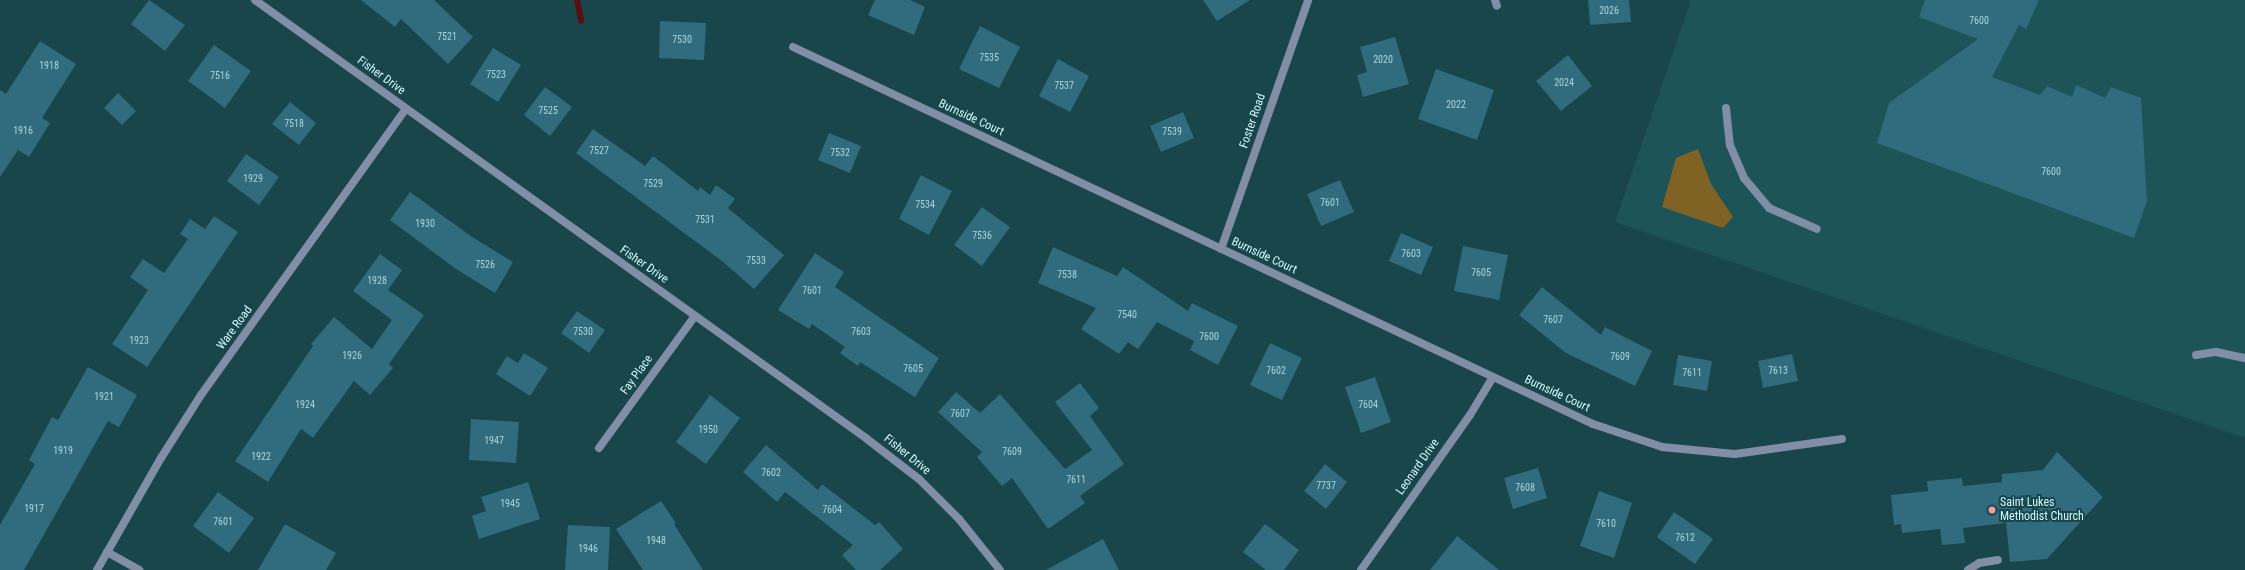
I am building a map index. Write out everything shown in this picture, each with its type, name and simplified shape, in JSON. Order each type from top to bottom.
[{"type":"street","name":"Fisher Drive","points":[[255,0],[867,439],[919,479],[959,519],[1000,570]]},
{"type":"street","name":"Foster Road","points":[[1221,249],[1308,0]]},
{"type":"street","name":"Burnside Court","points":[[793,47],[1593,424],[1637,440],[1662,447],[1735,454],[1842,439]]},
{"type":"street","points":[[1726,108],[1730,145],[1744,178],[1769,208],[1817,229]]},
{"type":"street","name":"Ware Road","points":[[97,570],[161,458],[201,395],[406,109]]},
{"type":"street","name":"Fay Place","points":[[599,448],[695,316]]},
{"type":"street","points":[[2196,355],[2216,352],[2245,358]]},
{"type":"street","name":"Leonard Drive","points":[[1361,570],[1470,415],[1493,377]]},
{"type":"street","points":[[107,552],[139,570]]},
{"type":"street","points":[[1968,570],[1979,563],[1998,560]]},
{"type":"shaded area","points":[[1691,0],[2245,0],[2245,438],[1615,222]]},
{"type":"shaded area","points":[[1698,149],[1711,184],[1733,217],[1723,228],[1662,207],[1676,158]]},
{"type":"building","points":[[149,0],[185,25],[165,51],[131,24]]},
{"type":"building","points":[[361,0],[434,0],[473,37],[448,64],[401,19],[395,27]]},
{"type":"building","points":[[875,0],[910,0],[925,7],[914,35],[868,15]]},
{"type":"building","points":[[1203,0],[1250,0],[1217,21]]},
{"type":"building","points":[[1588,0],[1629,0],[1631,22],[1590,25]]},
{"type":"building","points":[[1925,0],[2039,0],[2026,29],[2019,25],[1992,77],[2040,95],[2047,86],[2072,97],[2076,85],[2105,98],[2111,87],[2141,98],[2147,201],[2134,238],[1877,143],[1889,103],[1978,39],[1919,17]]},
{"type":"building","points":[[660,21],[706,23],[704,60],[659,58]]},
{"type":"building","points":[[980,26],[1020,47],[999,88],[959,69]]},
{"type":"building","points":[[1395,37],[1409,84],[1363,97],[1357,75],[1367,72],[1360,47]]},
{"type":"building","points":[[40,41],[76,64],[42,118],[50,123],[29,157],[18,150],[0,177],[0,90],[6,94]]},
{"type":"building","points":[[214,45],[251,71],[225,108],[188,81]]},
{"type":"building","points":[[493,48],[521,65],[498,102],[470,84]]},
{"type":"building","points":[[1568,55],[1592,86],[1561,111],[1536,81]]},
{"type":"building","points":[[1058,59],[1089,76],[1070,112],[1039,96]]},
{"type":"building","points":[[1436,69],[1494,90],[1477,140],[1418,119]]},
{"type":"building","points":[[545,87],[572,107],[550,136],[524,115]]},
{"type":"building","points":[[118,93],[136,111],[122,125],[104,108]]},
{"type":"building","points":[[290,102],[316,123],[299,145],[272,124]]},
{"type":"building","points":[[1183,112],[1194,138],[1161,152],[1150,126]]},
{"type":"building","points":[[593,129],[645,166],[653,156],[698,191],[700,187],[710,195],[716,185],[735,199],[728,208],[784,255],[754,289],[722,261],[576,153]]},
{"type":"building","points":[[829,133],[861,146],[850,173],[818,160]]},
{"type":"building","points":[[246,154],[279,177],[259,205],[227,181]]},
{"type":"building","points":[[921,175],[952,191],[929,235],[899,219]]},
{"type":"building","points":[[1340,180],[1354,212],[1321,226],[1307,194]]},
{"type":"building","points":[[410,192],[472,237],[513,262],[495,293],[456,269],[390,220]]},
{"type":"building","points":[[982,207],[1010,227],[982,266],[954,245]]},
{"type":"building","points":[[214,216],[238,232],[147,367],[112,344],[148,290],[130,277],[143,259],[164,273],[188,239],[180,234],[190,219],[205,229]]},
{"type":"building","points":[[1401,233],[1433,247],[1421,275],[1389,261]]},
{"type":"building","points":[[1463,246],[1508,255],[1499,300],[1454,291]]},
{"type":"building","points":[[1053,247],[1117,276],[1123,267],[1188,311],[1192,303],[1238,326],[1218,365],[1190,350],[1194,341],[1157,322],[1138,349],[1128,342],[1119,354],[1081,329],[1096,308],[1038,283]]},
{"type":"building","points":[[815,253],[844,272],[835,287],[939,358],[915,397],[860,362],[858,366],[840,353],[845,347],[812,324],[809,329],[778,310]]},
{"type":"building","points":[[380,254],[402,270],[388,290],[424,315],[389,364],[393,368],[370,395],[354,381],[313,438],[301,429],[268,482],[235,461],[313,346],[311,344],[334,317],[372,349],[392,320],[353,291]]},
{"type":"building","points":[[1542,287],[1601,335],[1605,327],[1652,351],[1635,386],[1566,353],[1519,315]]},
{"type":"building","points":[[577,311],[605,330],[589,353],[561,333]]},
{"type":"building","points":[[1270,343],[1302,358],[1282,400],[1250,385]]},
{"type":"building","points":[[524,353],[548,368],[530,396],[496,374],[507,356],[518,363]]},
{"type":"building","points":[[1792,354],[1798,381],[1763,388],[1758,361]]},
{"type":"building","points":[[1678,355],[1712,361],[1707,391],[1673,385]]},
{"type":"building","points":[[88,367],[137,395],[119,427],[108,421],[24,570],[0,570],[0,525],[35,464],[29,460],[52,417],[58,420]]},
{"type":"building","points":[[1375,377],[1391,422],[1361,433],[1345,387]]},
{"type":"building","points":[[1080,383],[1099,408],[1090,416],[1124,464],[1080,496],[1085,503],[1048,529],[1012,478],[1002,486],[977,457],[982,452],[938,412],[956,392],[980,413],[1000,394],[1065,469],[1092,450],[1055,402]]},
{"type":"building","points":[[710,395],[740,418],[706,464],[676,442]]},
{"type":"building","points":[[471,419],[519,422],[516,463],[469,460]]},
{"type":"building","points":[[766,445],[818,490],[822,484],[875,525],[879,522],[903,549],[880,570],[856,570],[842,555],[853,545],[785,492],[777,502],[743,472]]},
{"type":"building","name":"Saint Lukes Methodist Church","points":[[2057,452],[2103,497],[2047,559],[2010,562],[2006,523],[1963,528],[1965,543],[1942,545],[1940,529],[1902,533],[1901,524],[1894,525],[1891,495],[1928,491],[1927,481],[1962,478],[1963,486],[2002,482],[2002,474],[2043,470]]},
{"type":"building","points":[[1325,464],[1347,482],[1326,509],[1304,491]]},
{"type":"building","points":[[1538,468],[1547,498],[1513,509],[1504,478]]},
{"type":"building","points":[[528,482],[540,519],[479,539],[472,516],[486,511],[481,497]]},
{"type":"building","points":[[1599,491],[1632,503],[1614,558],[1580,546]]},
{"type":"building","points":[[218,492],[254,518],[229,553],[193,526]]},
{"type":"building","points":[[661,501],[676,523],[674,524],[703,570],[643,570],[616,529]]},
{"type":"building","points":[[1674,512],[1713,539],[1695,564],[1657,537]]},
{"type":"building","points":[[285,524],[336,553],[326,570],[258,570]]},
{"type":"building","points":[[1265,524],[1299,550],[1284,570],[1266,570],[1243,552]]},
{"type":"building","points":[[568,525],[610,527],[608,570],[565,570]]},
{"type":"building","points":[[1457,536],[1499,570],[1430,570]]},
{"type":"building","points":[[1103,539],[1119,570],[1046,570]]},
{"type":"waterway","points":[[577,0],[581,21]]},
{"type":"place","name":"Saint Lukes Methodist Church","points":[[1992,510]]}]
